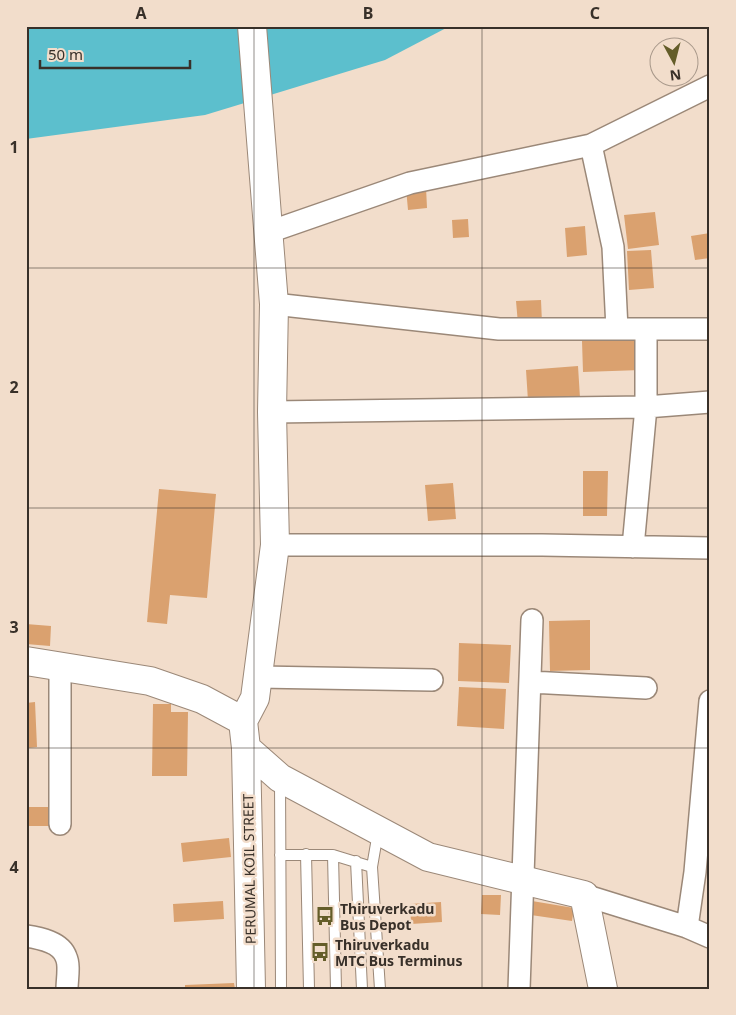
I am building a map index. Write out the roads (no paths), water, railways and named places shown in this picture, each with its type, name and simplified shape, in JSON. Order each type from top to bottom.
[{"type":"street","points":[[26,661],[150,681],[202,699],[243,722],[255,698],[275,545],[272,412],[274,304],[252,26]]},
{"type":"street","points":[[269,232],[410,183],[591,145],[710,86]]},
{"type":"street","points":[[591,145],[613,247],[617,329]]},
{"type":"street","points":[[274,304],[499,328],[710,329]]},
{"type":"street","points":[[632,547],[646,407],[646,330]]},
{"type":"street","points":[[272,412],[646,407],[710,402]]},
{"type":"street","points":[[275,545],[542,545],[710,548]]},
{"type":"street","points":[[519,989],[532,620]]},
{"type":"street","points":[[60,666],[60,824]]},
{"type":"street","points":[[259,677],[432,680]]},
{"type":"street","points":[[530,682],[646,688]]},
{"type":"street","points":[[687,927],[702,873],[710,701]]},
{"type":"street","name":"PERUMAL KOIL STREET","points":[[243,722],[246,748],[251,989]]},
{"type":"street","points":[[246,748],[280,778],[428,857],[523,882],[584,895],[710,936]]},
{"type":"street","points":[[584,895],[603,989]]},
{"type":"street","points":[[26,936],[36,937],[57,944],[67,957],[67,989]]},
{"type":"lane","points":[[280,778],[281,989]]},
{"type":"lane","points":[[378,831],[372,867],[380,989]]},
{"type":"lane","points":[[306,854],[309,989]]},
{"type":"lane","points":[[280,855],[333,855],[372,867]]},
{"type":"lane","points":[[333,855],[336,989]]},
{"type":"lane","points":[[356,862],[362,989]]},
{"type":"water","points":[[26,26],[450,26],[385,60],[205,115],[26,139]]},
{"type":"place","name":"Thiruverkadu Bus Depot","points":[[325,916]]},
{"type":"place","name":"Thiruverkadu MTC Bus Terminus","points":[[320,952]]}]
